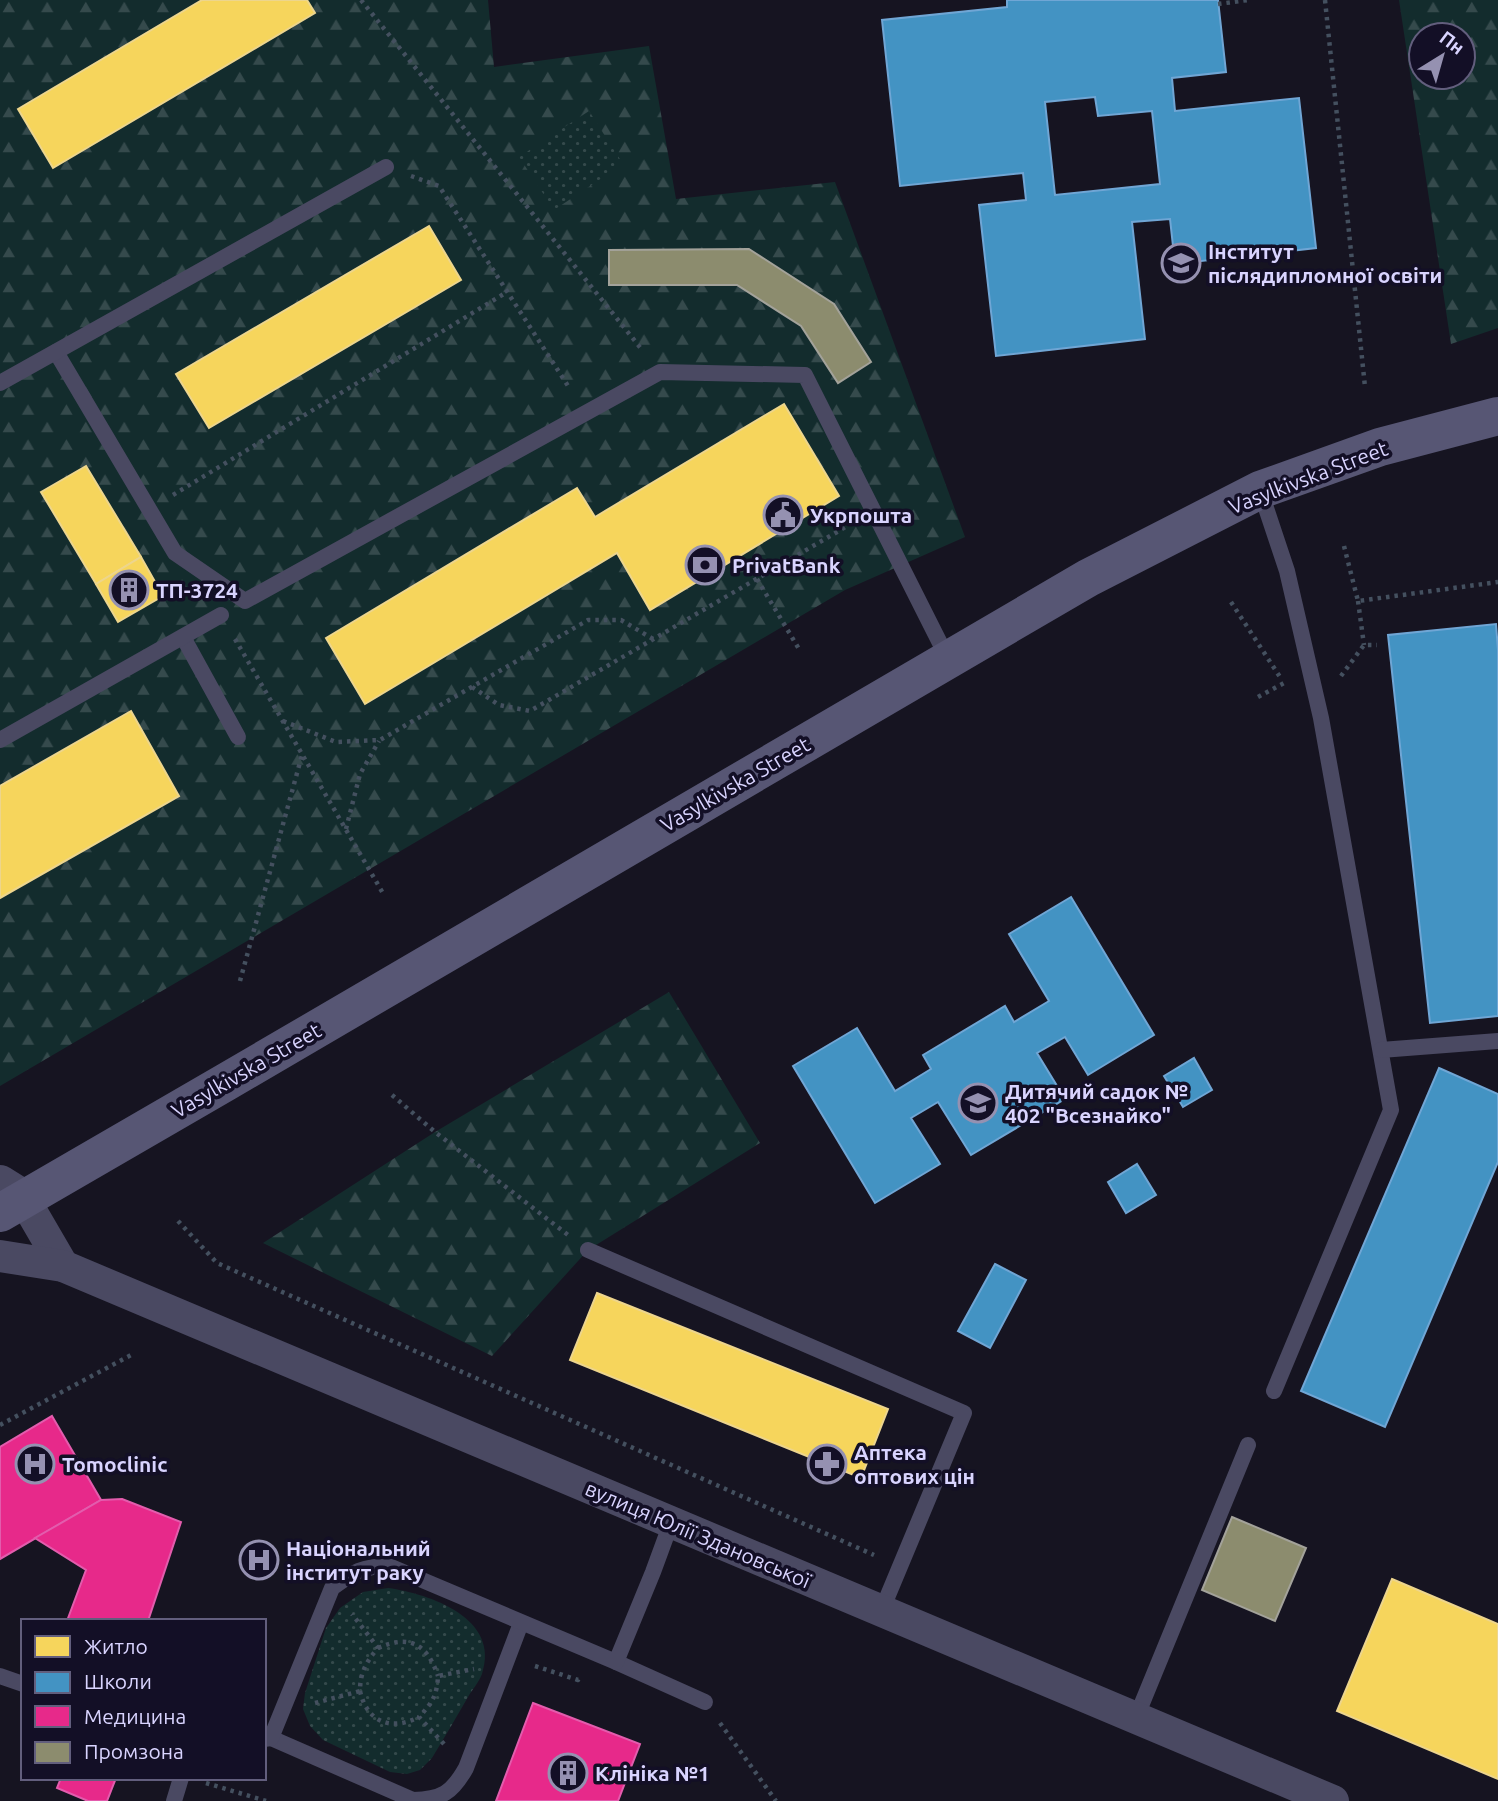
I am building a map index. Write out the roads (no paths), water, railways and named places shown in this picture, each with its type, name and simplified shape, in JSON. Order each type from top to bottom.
[{"type":"main road","name":"Vasylkivska Street","points":[[8,1199],[1088,578],[1260,490],[1380,447],[1498,416]]},
{"type":"street","points":[[8,1199],[63,1266]]},
{"type":"street","name":"вулиця Юлії Здановської","points":[[0,1256],[63,1266],[1333,1801]]},
{"type":"lane","points":[[0,383],[386,167]]},
{"type":"lane","points":[[56,352],[175,553],[245,601],[660,372],[805,375],[948,659]]},
{"type":"lane","points":[[1260,490],[1287,571],[1321,718],[1391,1110],[1274,1391]]},
{"type":"lane","points":[[0,740],[221,615]]},
{"type":"lane","points":[[183,637],[238,737]]},
{"type":"lane","points":[[1381,1050],[1498,1041]]},
{"type":"lane","points":[[588,1250],[964,1413],[881,1612]]},
{"type":"lane","points":[[1136,1718],[1248,1445]]},
{"type":"lane","points":[[616,1662],[671,1523]]},
{"type":"lane","points":[[521,1623],[466,1768],[448,1792],[431,1800],[413,1800],[267,1739],[281,1713],[332,1588],[347,1576],[371,1566],[389,1566],[590,1650],[705,1702]]},
{"type":"lane","points":[[0,1675],[21,1683]]},
{"type":"lane","points":[[174,1801],[180,1780]]},
{"type":"place","name":"Інститут післядипломної освіти","points":[[1181,263]]},
{"type":"place","name":"Укрпошта","points":[[783,515]]},
{"type":"place","name":"PrivatBank","points":[[705,565]]},
{"type":"place","name":"ТП-3724","points":[[129,590]]},
{"type":"place","name":"Дитячий садок № 402 \"Всезнайко\"","points":[[978,1103]]},
{"type":"place","name":"Tomoclinic","points":[[35,1464]]},
{"type":"place","name":"Аптека оптових цін","points":[[827,1464]]},
{"type":"place","name":"Національний інститут раку","points":[[259,1560]]},
{"type":"place","name":"Клініка №1","points":[[568,1773]]}]
